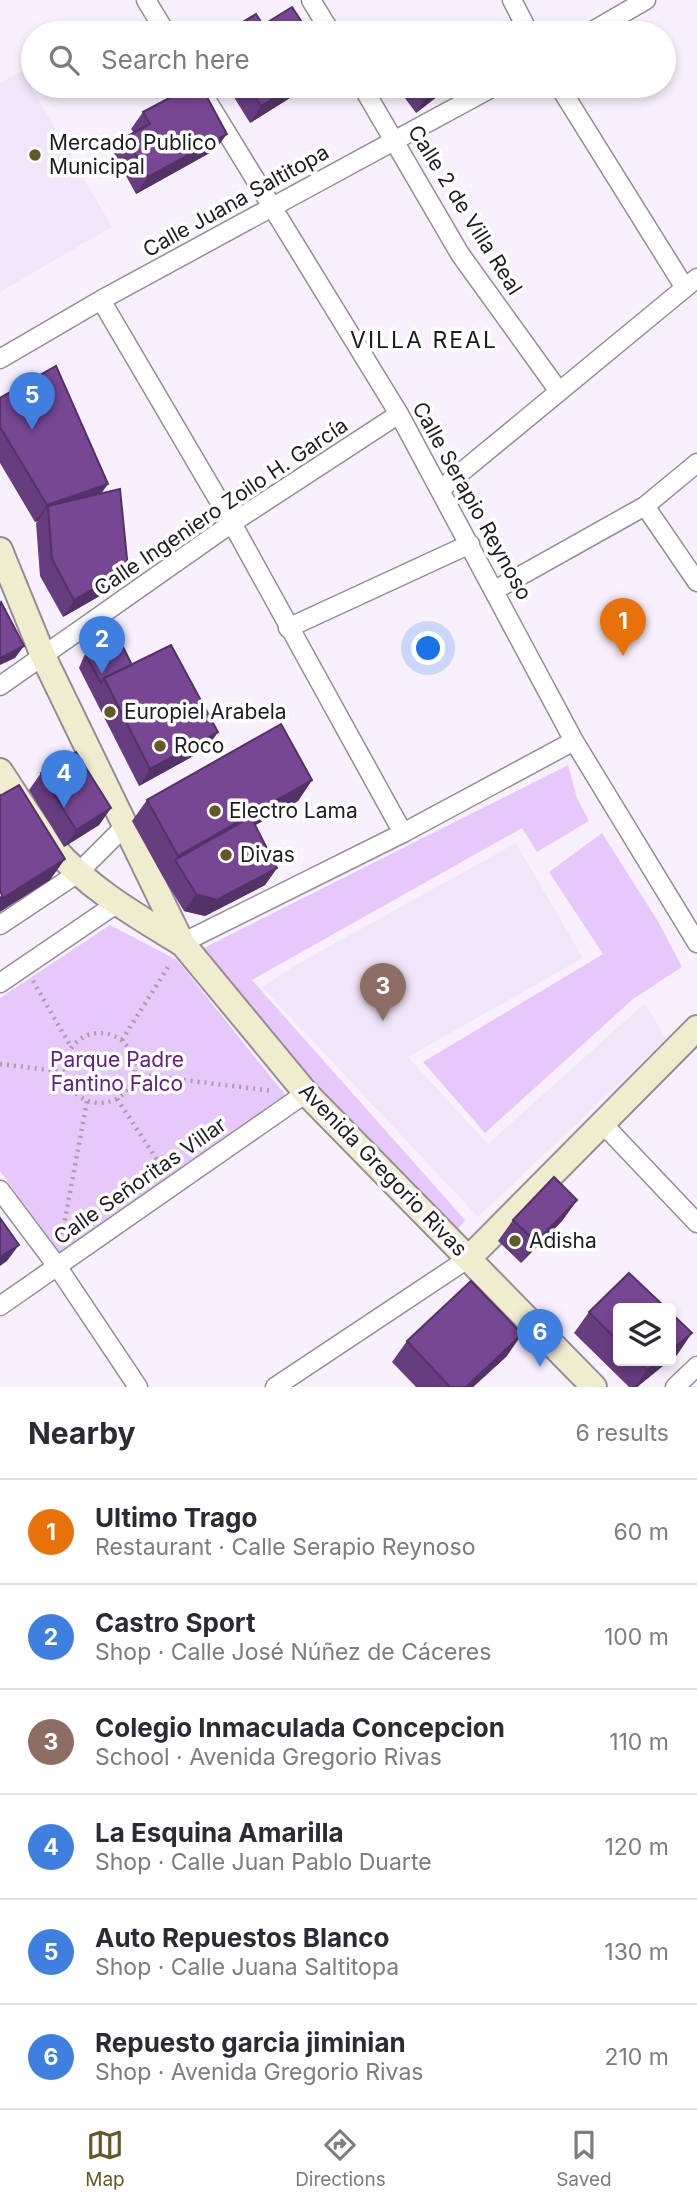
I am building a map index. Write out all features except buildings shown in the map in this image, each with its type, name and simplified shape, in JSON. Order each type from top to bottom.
[{"type":"main road","points":[[0,550],[44,658],[182,943]]},
{"type":"main road","points":[[0,771],[52,846],[78,873],[116,904],[182,943]]},
{"type":"main road","name":"Avenida Gregorio Rivas","points":[[182,943],[306,1093],[594,1387]]},
{"type":"main road","points":[[469,1258],[604,1125],[697,1028]]},
{"type":"street","points":[[146,0],[159,21]]},
{"type":"street","points":[[312,0],[324,21]]},
{"type":"street","points":[[512,0],[523,21]]},
{"type":"street","points":[[610,21],[646,0]]},
{"type":"street","name":"Calle Serapio Reynoso","points":[[205,98],[399,414],[574,741],[697,943]]},
{"type":"street","name":"Calle 2 de Villa Real","points":[[369,98],[460,254],[558,390]]},
{"type":"street","name":"Calle Juana Saltitopa","points":[[0,359],[101,300],[473,98]]},
{"type":"street","points":[[441,489],[691,283],[567,98]]},
{"type":"street","points":[[101,300],[232,523],[403,833]]},
{"type":"street","name":"Calle Ingeniero Zoilo H. García","points":[[0,686],[44,658],[232,523],[399,414]]},
{"type":"street","points":[[495,590],[645,506],[697,463]]},
{"type":"street","points":[[645,506],[697,583]]},
{"type":"street","points":[[288,628],[470,544]]},
{"type":"street","points":[[182,943],[403,833],[574,741]]},
{"type":"street","points":[[0,925],[78,873],[124,827]]},
{"type":"street","points":[[0,983],[116,904]]},
{"type":"street","name":"Calle Señoritas Villar","points":[[0,1306],[58,1260],[306,1093]]},
{"type":"street","points":[[604,1125],[697,1223]]},
{"type":"street","points":[[0,1190],[58,1260],[138,1387]]},
{"type":"street","points":[[275,1387],[469,1258]]},
{"type":"street","points":[[675,1387],[697,1366]]},
{"type":"path","points":[[122,1040],[182,943]]},
{"type":"path","points":[[25,966],[71,1047]]},
{"type":"path","points":[[92,1033],[104,1033],[122,1040],[133,1055],[135,1074],[128,1090],[117,1099],[99,1103],[87,1101],[72,1089],[65,1072],[71,1047],[92,1033]]},
{"type":"path","points":[[0,1064],[65,1072]]},
{"type":"path","points":[[135,1074],[281,1092]]},
{"type":"path","points":[[117,1099],[170,1178]]},
{"type":"path","points":[[58,1260],[87,1101]]},
{"type":"shaded area","name":"Mercado Publico Municipal","points":[[21,72],[21,98],[38,98],[112,227],[0,292],[0,83]]},
{"type":"shaded area","points":[[516,843],[583,958],[408,1057],[488,1144],[645,1003],[666,1039],[478,1217],[262,987],[294,966]]},
{"type":"green space","points":[[568,765],[577,798],[589,821],[537,852],[522,828],[252,980],[465,1220],[456,1232],[323,1096],[198,951]]},
{"type":"green space","points":[[602,833],[659,923],[682,967],[633,999],[485,1133],[423,1062],[603,954],[549,872]]},
{"type":"green space","name":"Parque Padre Fantino Falco","points":[[110,925],[177,960],[287,1097],[59,1254],[0,1171],[0,998]]},
{"type":"place","name":"Mercado Publico Municipal","points":[[35,155]]},
{"type":"place","name":"Auto Repuestos Blanco","points":[[32,430]]},
{"type":"place","name":"Ultimo Trago","points":[[623,656]]},
{"type":"place","name":"Castro Sport","points":[[102,674]]},
{"type":"place","name":"Europiel Arabela","points":[[110,712]]},
{"type":"place","name":"Roco","points":[[160,746]]},
{"type":"place","name":"La Esquina Amarilla","points":[[64,808]]},
{"type":"place","name":"Electro Lama","points":[[215,811]]},
{"type":"place","name":"Divas","points":[[226,855]]},
{"type":"place","name":"Colegio Inmaculada Concepcion","points":[[383,1021]]},
{"type":"place","name":"Adisha","points":[[515,1241]]},
{"type":"place","name":"Repuesto garcia jiminian","points":[[540,1367]]},
{"type":"district","name":"VILLA REAL","points":[[424,340]]}]
